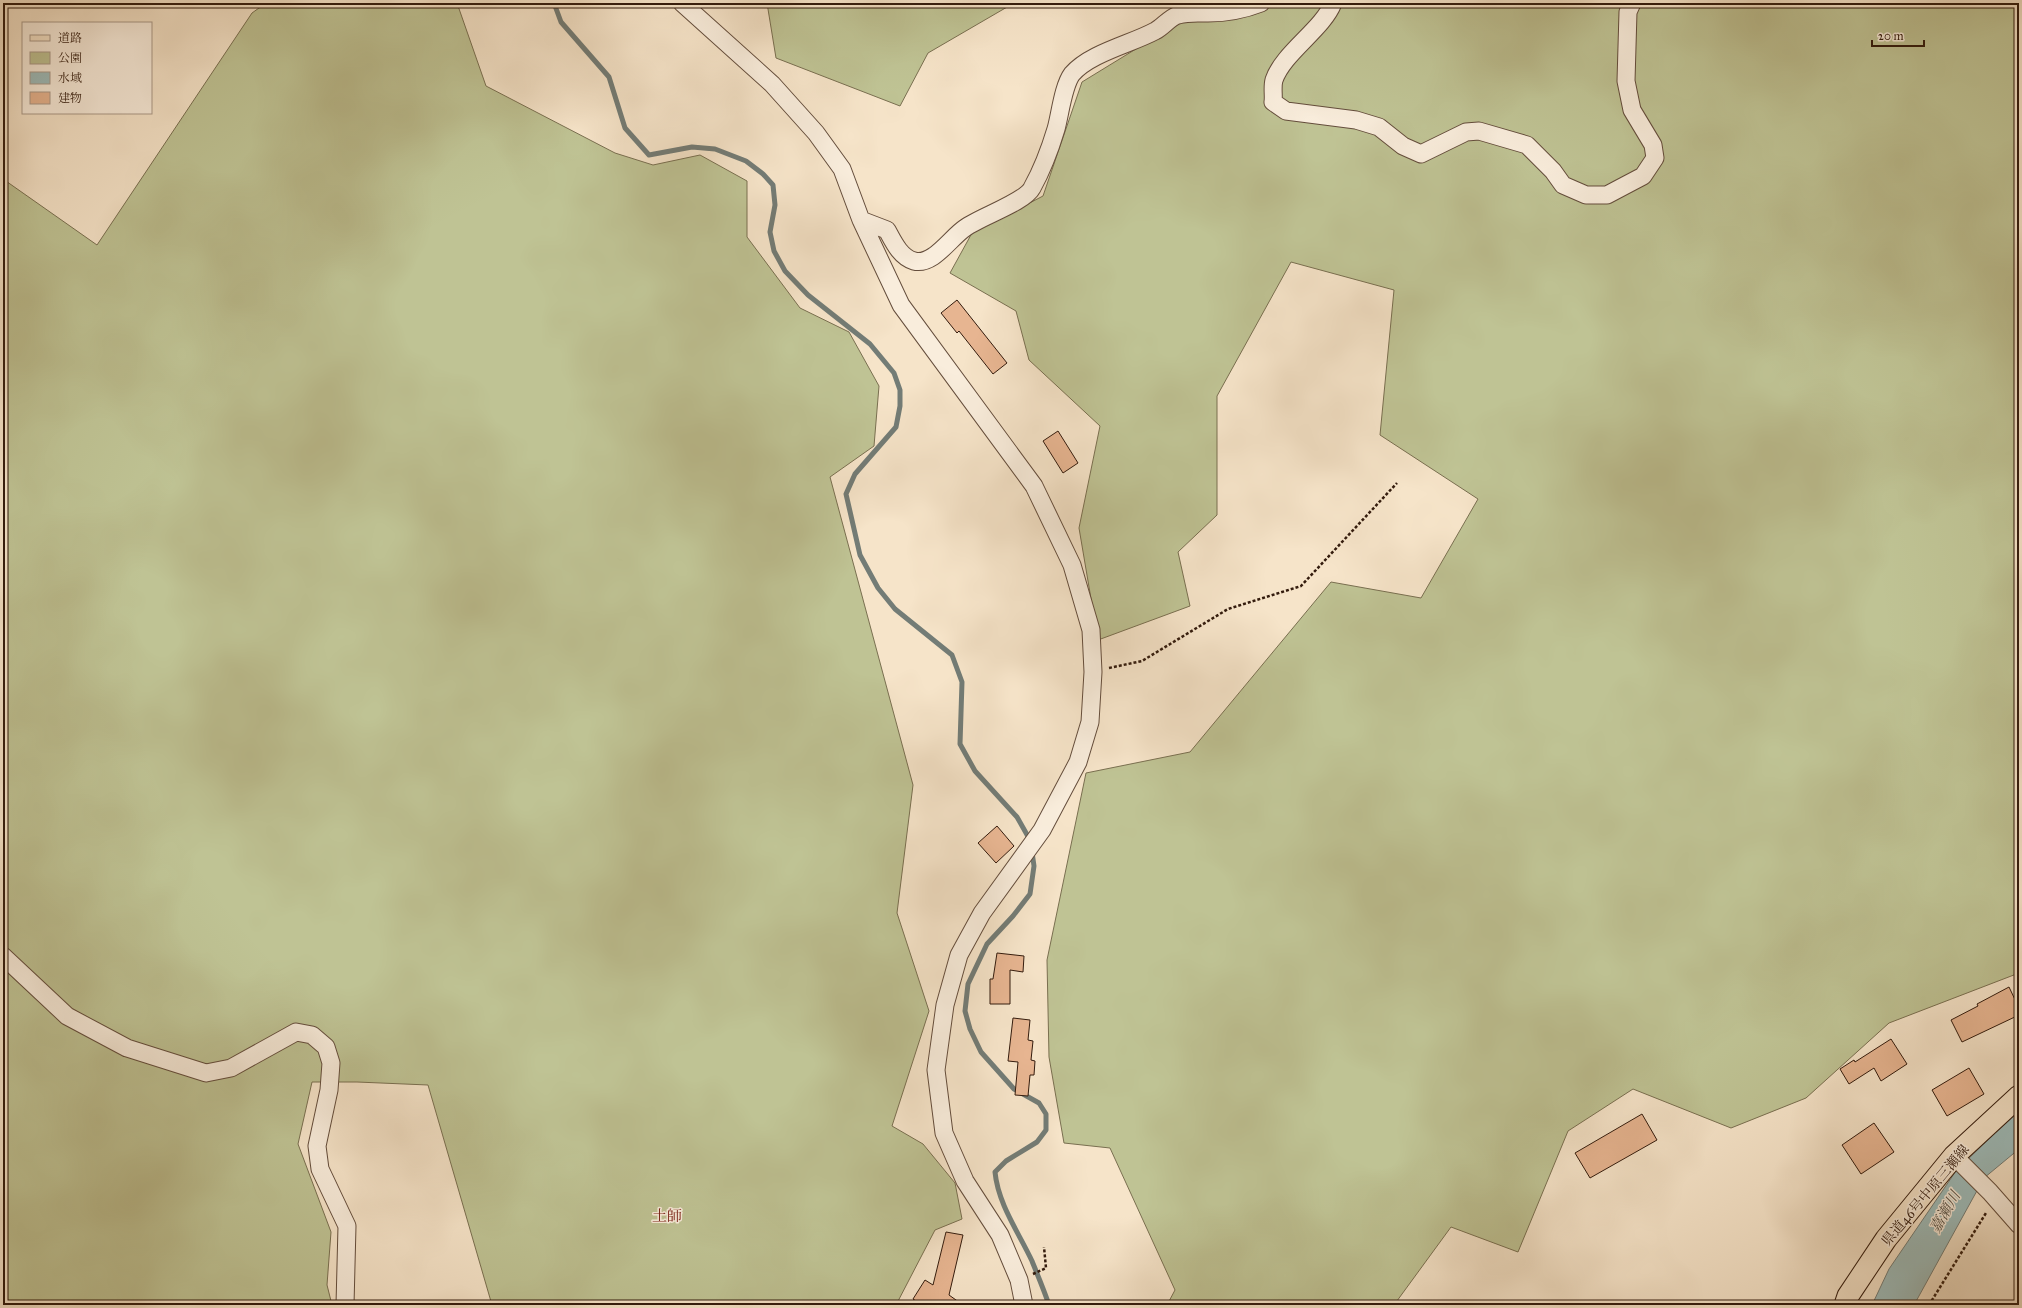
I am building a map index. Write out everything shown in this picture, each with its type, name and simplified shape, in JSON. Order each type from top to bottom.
[{"type":"main road","name":"県道46号中原三瀬線","points":[[1845,1305],[1848,1296],[1886,1239],[1954,1156],[2019,1096]]},
{"type":"street","points":[[682,3],[772,84],[816,133],[842,169],[861,220],[901,305],[1034,486],[1072,565],[1091,630],[1093,672],[1090,722],[1078,762],[1042,830],[1019,864],[982,913],[959,955],[945,1005],[936,1070],[944,1133],[965,1181],[1000,1235],[1019,1280],[1024,1305]]},
{"type":"street","points":[[861,220],[887,230],[904,256],[914,261],[927,260],[938,253],[948,241],[978,219],[1017,202],[1031,190],[1056,129],[1063,97],[1072,75],[1093,59],[1156,30],[1176,15],[1194,12],[1207,13],[1244,10],[1261,3]]},
{"type":"street","points":[[1333,3],[1321,22],[1302,41],[1274,80],[1273,102],[1286,111],[1356,120],[1379,127],[1403,146],[1421,154],[1466,132],[1479,131],[1527,145],[1553,171],[1563,185],[1586,195],[1607,195],[1643,176],[1655,158],[1653,145],[1632,110],[1626,81],[1628,12],[1632,3]]},
{"type":"street","points":[[3,956],[67,1016],[127,1048],[206,1074],[231,1068],[296,1032],[312,1035],[326,1047],[331,1063],[329,1090],[317,1146],[320,1169],[347,1226],[346,1305]]},
{"type":"street","points":[[1954,1156],[2019,1225]]},
{"type":"path","points":[[1093,672],[1142,661],[1228,609],[1301,586],[1397,483]]},
{"type":"path","points":[[1929,1305],[1993,1196]]},
{"type":"path","points":[[1044,1247],[1046,1268]]},
{"type":"green space","points":[[266,3],[457,3],[486,86],[615,153],[653,165],[700,155],[747,181],[747,237],[800,308],[849,332],[879,386],[874,446],[830,477],[913,785],[897,913],[929,1011],[892,1126],[923,1144],[955,1183],[962,1219],[935,1230],[896,1305],[492,1305],[428,1085],[312,1082],[298,1144],[331,1232],[327,1285],[332,1305],[3,1305],[3,179],[97,245],[252,13]]},
{"type":"green space","points":[[767,3],[1014,3],[928,53],[900,106],[776,58]]},
{"type":"green space","points":[[1211,3],[2019,3],[2019,973],[1889,1023],[1806,1098],[1731,1128],[1633,1089],[1568,1131],[1518,1252],[1451,1227],[1394,1305],[1167,1305],[1175,1290],[1110,1148],[1064,1143],[1049,1057],[1047,960],[1086,773],[1190,752],[1331,582],[1421,598],[1478,499],[1380,435],[1394,290],[1291,262],[1217,396],[1217,515],[1178,552],[1190,606],[1098,640],[1079,528],[1100,426],[1029,360],[1016,311],[950,273],[972,233],[1043,196],[1082,82]]},
{"type":"water","name":"嘉瀬川","points":[[2019,1109],[2019,1149],[1984,1178],[1914,1305],[1872,1305],[1889,1269],[1956,1171]]},
{"type":"building","points":[[957,300],[1007,363],[993,374],[959,331],[957,333],[941,313]]},
{"type":"building","points":[[1058,431],[1078,463],[1063,473],[1043,441]]},
{"type":"building","points":[[997,826],[1014,846],[996,863],[978,843]]},
{"type":"building","points":[[997,953],[1024,956],[1023,972],[1010,970],[1010,1004],[990,1004],[990,979],[993,979]]},
{"type":"building","points":[[2009,987],[2019,1008],[2019,1015],[1962,1042],[1951,1020]]},
{"type":"building","points":[[1013,1018],[1030,1020],[1028,1040],[1033,1041],[1031,1060],[1035,1061],[1034,1075],[1030,1075],[1028,1096],[1015,1095],[1018,1062],[1008,1061]]},
{"type":"building","points":[[1891,1039],[1907,1064],[1881,1081],[1874,1068],[1849,1084],[1840,1069],[1854,1060],[1855,1062]]},
{"type":"building","points":[[1969,1068],[1984,1094],[1947,1116],[1932,1090]]},
{"type":"building","points":[[1642,1114],[1657,1140],[1590,1178],[1575,1153]]},
{"type":"building","points":[[1874,1123],[1894,1152],[1861,1174],[1842,1145]]},
{"type":"building","points":[[946,1232],[963,1235],[949,1295],[963,1305],[922,1305],[913,1299],[925,1280],[933,1285]]},
{"type":"waterway","points":[[554,3],[561,22],[609,77],[625,128],[649,155],[692,147],[715,149],[746,161],[763,174],[773,185],[775,205],[770,232],[774,251],[785,271],[808,295],[870,344],[894,373],[900,390],[900,406],[896,427],[855,474],[846,494],[860,555],[878,588],[895,609],[952,655],[962,682],[960,744],[975,771],[1017,817],[1030,840]]},
{"type":"waterway","points":[[1032,852],[1034,866],[1030,894],[1013,916],[987,944],[968,984],[965,1011],[970,1029],[981,1052],[1014,1089],[1039,1103],[1046,1114],[1046,1130],[1037,1142],[1006,1161],[995,1172],[1000,1195],[1032,1261],[1049,1305]]},
{"type":"district","name":"土師","points":[[667,1216]]}]
